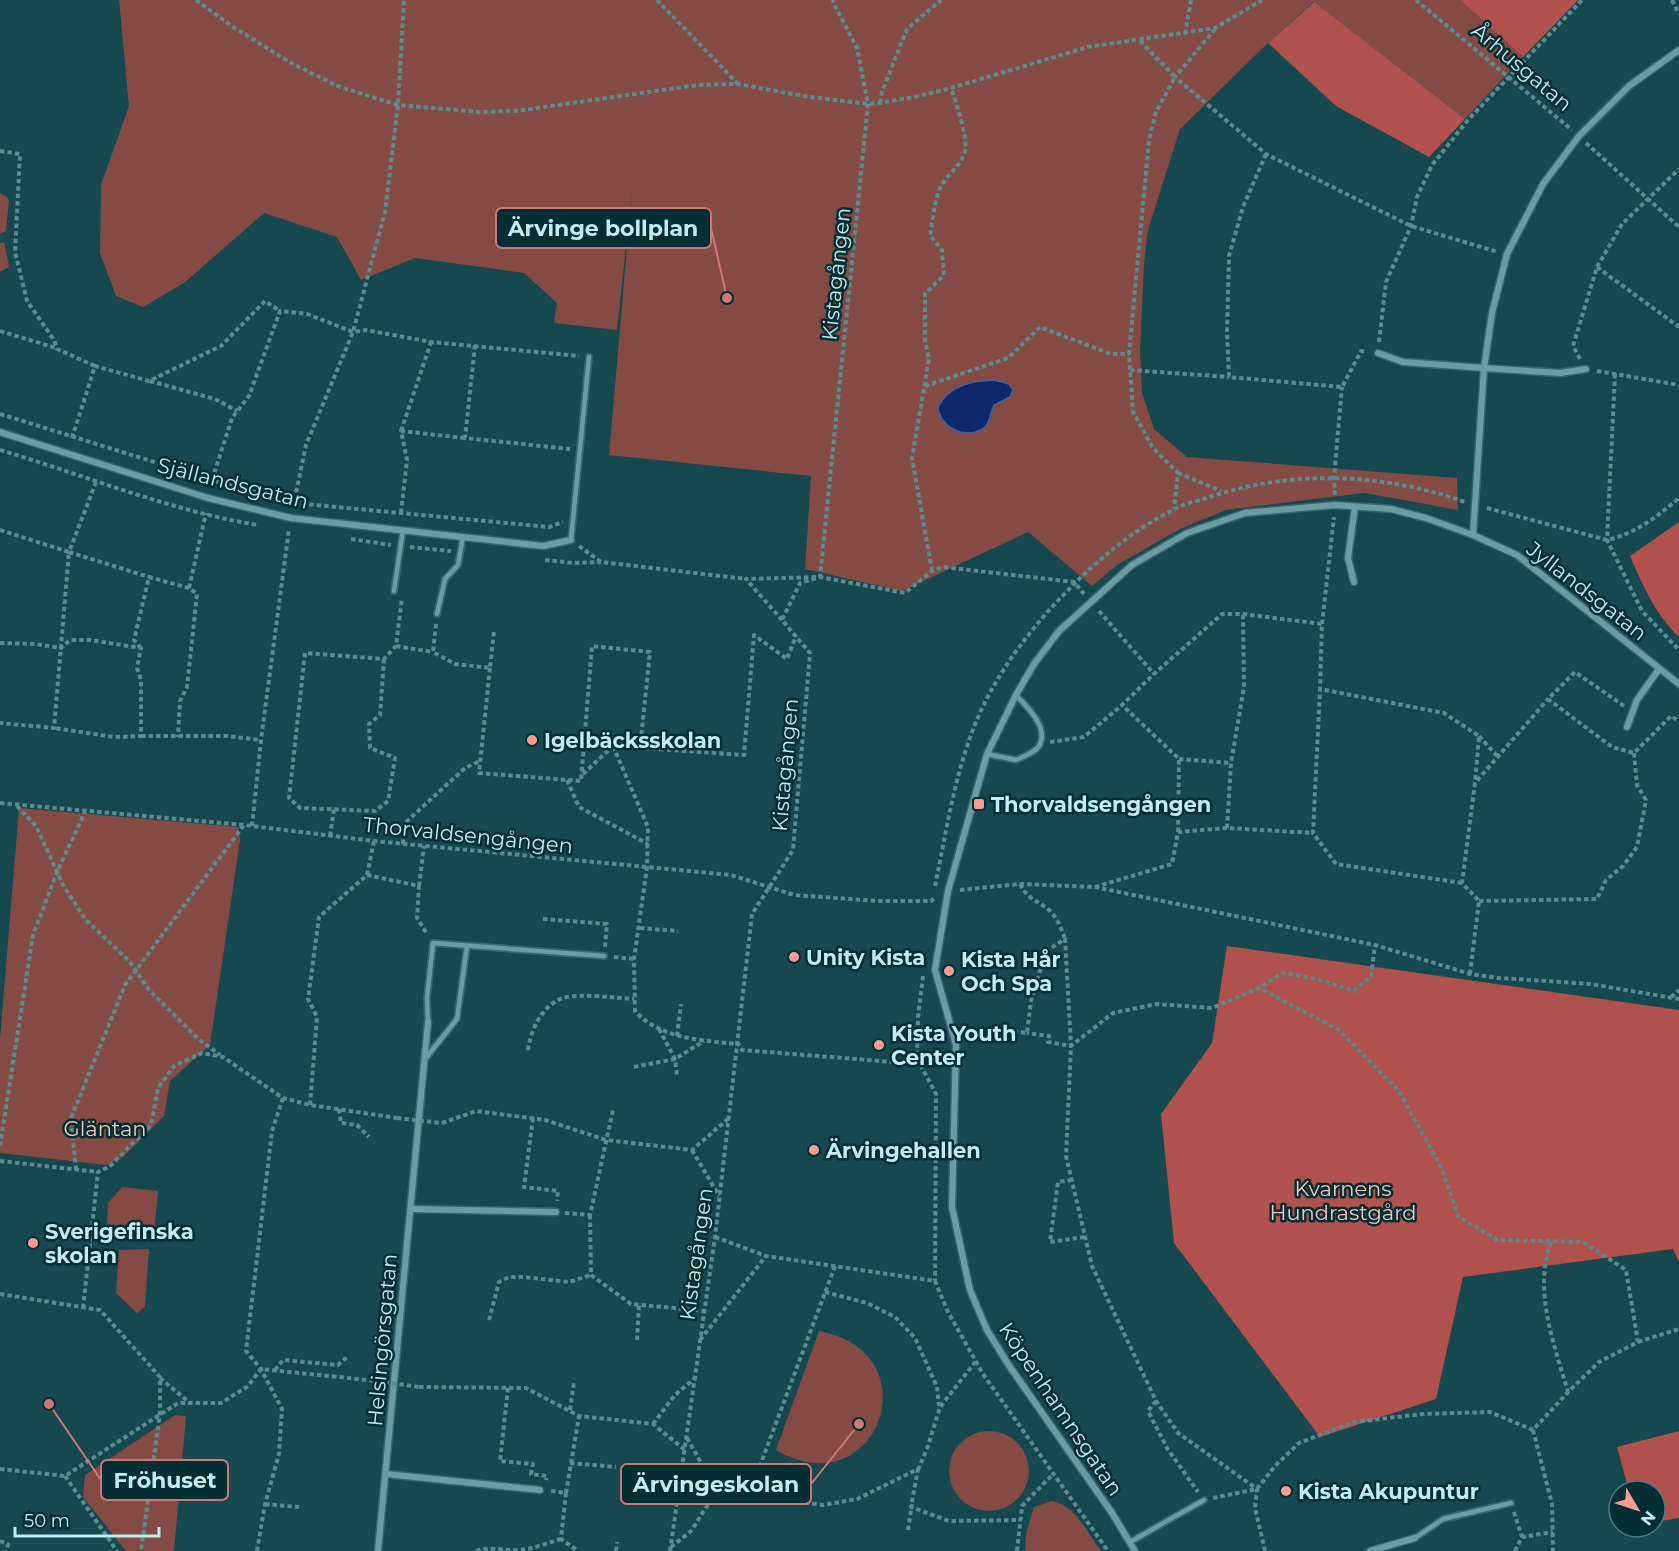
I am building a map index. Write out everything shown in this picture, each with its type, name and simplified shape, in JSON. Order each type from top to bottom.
[{"type":"street","name":"Århusgatan","points":[[1473,535],[1484,368],[1492,313],[1507,254],[1543,184],[1579,136],[1629,86],[1679,50]]},
{"type":"street","points":[[1378,353],[1403,362],[1560,373],[1586,369]]},
{"type":"street","name":"Själlandsgatan","points":[[0,432],[208,498],[291,518],[543,546],[571,540]]},
{"type":"street","name":"Jyllandsgatan","points":[[948,891],[987,754],[1034,664],[1059,631],[1132,565],[1187,533],[1245,513],[1335,505],[1392,509],[1426,518],[1473,535],[1517,555],[1679,684]]},
{"type":"street","points":[[1354,582],[1348,558],[1355,507]]},
{"type":"street","points":[[1627,727],[1637,700],[1659,669]]},
{"type":"street","name":"Köpenhamnsgatan","points":[[948,891],[935,970],[957,1045],[952,1208],[970,1290],[987,1330],[1010,1367],[1135,1551]]},
{"type":"street","name":"Helsingörsgatan","points":[[378,1551],[428,1022]]},
{"type":"street","points":[[412,1209],[559,1212]]},
{"type":"street","points":[[386,1474],[542,1491]]},
{"type":"street","points":[[1370,1551],[1415,1538]]},
{"type":"lane","points":[[571,540],[589,357]]},
{"type":"lane","points":[[394,591],[403,530]]},
{"type":"lane","points":[[436,614],[445,579],[458,565],[463,537]]},
{"type":"lane","points":[[987,754],[1016,760],[1035,750],[1040,744],[1041,731],[1032,712],[1016,695]]},
{"type":"lane","points":[[433,943],[604,956]]},
{"type":"lane","name":"Helsingörsgatan","points":[[428,1022],[427,998],[433,943]]},
{"type":"lane","points":[[425,1059],[457,1019],[467,946]]},
{"type":"lane","points":[[1130,1542],[1204,1500]]},
{"type":"lane","points":[[1415,1538],[1443,1519],[1511,1503]]},
{"type":"path","points":[[196,0],[233,27],[291,63],[340,87],[398,105],[480,112],[516,111],[698,85],[738,84],[803,96],[868,104],[880,103],[951,88],[1088,47],[1215,28],[1262,0]]},
{"type":"path","points":[[252,826],[261,740],[291,518],[306,445],[353,332],[384,212],[398,105],[404,0]]},
{"type":"path","points":[[657,0],[738,84]]},
{"type":"path","name":"Kistagången","points":[[820,577],[868,104],[857,48],[832,0]]},
{"type":"path","points":[[880,103],[882,92],[907,29],[941,0]]},
{"type":"path","points":[[1185,34],[1191,0]]},
{"type":"path","name":"Århusgatan","points":[[1416,0],[1579,136],[1679,227]]},
{"type":"path","points":[[1582,0],[1468,120],[1432,165],[1417,197],[1411,226],[1386,282],[1378,353],[1361,351],[1342,387],[1334,477],[1335,505],[1322,624],[1313,833],[1336,864],[1462,883],[1479,901],[1597,899],[1606,880],[1623,866],[1637,847],[1646,800],[1637,785],[1634,753]]},
{"type":"path","points":[[1672,0],[1679,14]]},
{"type":"path","points":[[1215,28],[1175,77],[1156,112],[1149,140],[1129,354],[1133,412],[1153,448],[1178,473],[1223,492]]},
{"type":"path","points":[[1140,41],[1175,77],[1266,154],[1411,226],[1507,254]]},
{"type":"path","points":[[932,571],[912,458],[926,386],[928,359],[925,340],[925,294],[944,275],[942,250],[930,236],[941,186],[955,170],[965,151],[962,125],[951,88]]},
{"type":"path","points":[[0,152],[20,154],[15,252],[27,301],[54,340],[57,349]]},
{"type":"path","points":[[1229,377],[1227,332],[1229,256],[1243,207],[1266,154]]},
{"type":"path","points":[[1679,169],[1623,224],[1597,267],[1573,346],[1586,369],[1679,385]]},
{"type":"path","points":[[1597,267],[1679,327]]},
{"type":"path","points":[[149,381],[221,346],[265,301],[280,311],[307,314],[353,332],[366,330],[431,342],[589,357]]},
{"type":"path","points":[[212,480],[232,418],[249,396],[280,311]]},
{"type":"path","points":[[926,386],[1008,358],[1040,327],[1111,354],[1129,354]]},
{"type":"path","points":[[0,332],[57,349],[95,366],[215,399],[237,411]]},
{"type":"path","points":[[402,513],[407,460],[401,430],[431,342]]},
{"type":"path","points":[[465,438],[475,345]]},
{"type":"path","points":[[72,438],[95,366]]},
{"type":"path","points":[[1130,370],[1342,387]]},
{"type":"path","points":[[1615,374],[1607,540],[1642,611],[1679,650]]},
{"type":"path","points":[[0,414],[72,438],[294,503],[549,527],[573,518]]},
{"type":"path","points":[[401,430],[580,450]]},
{"type":"path","points":[[1174,509],[1178,473]]},
{"type":"path","points":[[1074,582],[1122,540],[1174,509],[1223,492],[1283,480],[1334,477],[1363,479],[1432,490],[1476,505],[1607,540],[1624,537],[1662,513],[1679,498]]},
{"type":"path","points":[[54,728],[69,552],[96,482]]},
{"type":"path","points":[[189,588],[206,513]]},
{"type":"path","points":[[0,530],[189,588],[197,594],[187,687],[180,701],[178,737]]},
{"type":"path","points":[[571,540],[601,562],[746,579],[820,577],[905,593],[932,571],[944,567],[1074,582],[1154,674]]},
{"type":"path","points":[[141,648],[134,640],[149,577]]},
{"type":"path","points":[[782,620],[800,583],[820,577]]},
{"type":"path","name":"Kistagången","points":[[671,1549],[715,1238],[752,914],[793,850],[810,653],[746,579]]},
{"type":"path","points":[[384,659],[305,653],[289,798],[300,808],[375,811],[388,801],[394,758],[370,748],[369,724],[380,715],[384,659],[396,646],[403,592],[394,591]]},
{"type":"path","points":[[433,652],[436,614]]},
{"type":"path","points":[[1040,744],[1084,736],[1122,705],[1222,614],[1243,614],[1322,624]]},
{"type":"path","points":[[1227,828],[1231,763],[1244,687],[1243,614]]},
{"type":"path","points":[[494,631],[479,773],[581,781],[592,646],[650,652],[640,748]]},
{"type":"path","points":[[582,775],[613,746],[744,755],[754,634],[787,659],[796,636]]},
{"type":"path","points":[[61,648],[70,640],[90,640],[141,648]]},
{"type":"path","points":[[0,644],[36,644],[61,648]]},
{"type":"path","points":[[396,646],[433,652],[455,664],[490,668]]},
{"type":"path","points":[[141,648],[137,668],[141,680],[141,736]]},
{"type":"path","points":[[1475,783],[1548,699],[1575,672],[1632,712]]},
{"type":"path","points":[[1320,690],[1444,713],[1479,736],[1497,757]]},
{"type":"path","points":[[1548,699],[1612,747],[1634,753]]},
{"type":"path","points":[[1122,705],[1179,759],[1231,763]]},
{"type":"path","points":[[1634,753],[1671,716],[1679,721]]},
{"type":"path","points":[[0,723],[114,737],[227,736],[261,740]]},
{"type":"path","points":[[1462,883],[1479,736]]},
{"type":"path","points":[[613,746],[648,827],[647,867],[634,958],[635,1011],[642,1020],[670,1035],[737,1043],[742,1050],[893,1062]]},
{"type":"path","points":[[1095,887],[1172,864],[1178,832],[1179,759]]},
{"type":"path","points":[[403,844],[405,823],[465,768],[480,761]]},
{"type":"path","points":[[567,780],[579,807],[648,844]]},
{"type":"path","name":"Thorvaldsengången","points":[[0,803],[244,825],[403,844],[731,875],[794,895],[878,901],[932,901],[930,913]]},
{"type":"path","points":[[16,805],[36,826],[57,872],[85,920],[130,962],[149,990],[195,1036],[283,1098],[310,1105],[442,1123],[476,1111],[545,1119],[606,1140],[692,1150],[730,1117]]},
{"type":"path","points":[[330,836],[334,809]]},
{"type":"path","points":[[0,1146],[33,935],[57,872],[85,812]]},
{"type":"path","points":[[76,1170],[71,1118],[125,986],[244,825]]},
{"type":"path","points":[[1178,832],[1227,828],[1313,833]]},
{"type":"path","points":[[310,1105],[317,1017],[308,999],[319,916],[367,875],[374,841]]},
{"type":"path","points":[[424,846],[417,918],[433,943]]},
{"type":"path","points":[[367,875],[419,886]]},
{"type":"path","points":[[948,891],[1020,884],[1095,887],[1375,945],[1470,975],[1590,984],[1679,999]]},
{"type":"path","points":[[1020,884],[1026,895],[1051,912],[1062,928],[1065,939],[1071,1046],[1066,1156],[1092,1266],[1156,1401],[1178,1434],[1257,1489]]},
{"type":"path","points":[[1470,975],[1479,901]]},
{"type":"path","points":[[543,919],[607,924],[604,956],[634,958]]},
{"type":"path","points":[[640,928],[678,931]]},
{"type":"path","points":[[1027,1033],[1031,1001],[1046,951],[1065,939]]},
{"type":"path","points":[[991,1029],[1049,1036],[1048,1042],[1071,1046],[1113,1013],[1157,1004],[1212,1008],[1259,988],[1284,973],[1317,979],[1354,990],[1371,976],[1375,945]]},
{"type":"path","points":[[924,970],[918,1017],[917,1058],[936,1094],[936,1281],[948,1312],[976,1361],[1108,1551]]},
{"type":"path","points":[[1259,988],[1339,1030],[1399,1091],[1442,1169],[1458,1216],[1497,1240],[1582,1242],[1626,1270],[1638,1342]]},
{"type":"path","points":[[1670,998],[1679,990]]},
{"type":"path","points":[[528,1050],[535,1021],[563,998],[588,996],[634,999]]},
{"type":"path","points":[[677,1036],[681,1004]]},
{"type":"path","points":[[659,1028],[675,1059],[677,1075]]},
{"type":"path","points":[[634,1067],[675,1059],[705,1040]]},
{"type":"path","points":[[0,1161],[98,1172],[110,1166],[152,1125],[158,1088],[174,1066],[202,1053],[223,1057]]},
{"type":"path","points":[[257,1551],[265,1504],[279,1454],[282,1410],[261,1369],[246,1351],[272,1131],[283,1098]]},
{"type":"path","points":[[339,1109],[341,1123],[357,1125],[369,1137]]},
{"type":"path","points":[[591,1275],[591,1215],[613,1110]]},
{"type":"path","points":[[533,1118],[524,1187],[558,1191],[556,1203],[559,1212],[591,1215]]},
{"type":"path","points":[[692,1150],[719,1196]]},
{"type":"path","points":[[83,1308],[98,1172]]},
{"type":"path","points":[[1072,1180],[1058,1182],[1050,1242],[1085,1238]]},
{"type":"path","points":[[715,1238],[766,1256],[936,1281]]},
{"type":"path","points":[[1551,1242],[1546,1256],[1543,1282],[1550,1328],[1568,1392]]},
{"type":"path","points":[[699,1340],[766,1256]]},
{"type":"path","points":[[749,1495],[835,1266]]},
{"type":"path","points":[[591,1275],[631,1304],[705,1311]]},
{"type":"path","points":[[489,1320],[499,1282],[509,1277],[569,1282],[591,1275]]},
{"type":"path","points":[[825,1292],[867,1303],[895,1317],[915,1338],[937,1387],[939,1407],[928,1446],[918,1469],[908,1530]]},
{"type":"path","points":[[0,1294],[100,1310],[160,1377],[190,1403]]},
{"type":"path","points":[[637,1340],[639,1305]]},
{"type":"path","points":[[1533,1430],[1599,1362],[1638,1342],[1679,1329]]},
{"type":"path","points":[[274,1370],[283,1360],[338,1365],[347,1357]]},
{"type":"path","points":[[939,1407],[976,1361]]},
{"type":"path","points":[[261,1369],[419,1387],[526,1388],[579,1416],[653,1424],[685,1450]]},
{"type":"path","points":[[0,1469],[65,1476],[178,1403],[221,1403],[247,1387],[261,1369]]},
{"type":"path","points":[[141,1551],[160,1413],[160,1377]]},
{"type":"path","points":[[653,1424],[675,1395],[694,1379]]},
{"type":"path","points":[[570,1410],[574,1382]]},
{"type":"path","points":[[508,1388],[500,1461],[533,1464],[531,1474],[547,1476],[542,1491],[566,1493]]},
{"type":"path","points":[[1156,1401],[1148,1411],[1167,1448],[1204,1500],[1257,1489]]},
{"type":"path","points":[[1265,1549],[1255,1508],[1257,1489],[1275,1466],[1299,1443],[1353,1422],[1423,1414],[1490,1412],[1533,1430]]},
{"type":"path","points":[[561,1539],[570,1463],[579,1416]]},
{"type":"path","points":[[1533,1430],[1552,1504],[1553,1551]]},
{"type":"path","points":[[687,1437],[706,1471],[730,1493]]},
{"type":"path","points":[[570,1463],[616,1467]]},
{"type":"path","points":[[671,1549],[691,1531],[709,1503],[730,1493],[823,1505],[857,1499],[918,1469]]},
{"type":"path","points":[[1017,1551],[1022,1506],[1054,1473]]},
{"type":"path","points":[[65,1476],[117,1551]]},
{"type":"path","points":[[1511,1503],[1522,1537],[1515,1551]]},
{"type":"path","points":[[265,1504],[299,1507]]},
{"type":"path","points":[[911,1507],[950,1521],[1020,1520]]},
{"type":"path","points":[[1522,1537],[1553,1532]]},
{"type":"path","points":[[476,1551],[484,1548],[519,1550],[561,1539],[578,1551]]},
{"type":"path","points":[[0,1541],[8,1544],[8,1551]]},
{"type":"path","points":[[616,1551],[617,1542]]},
{"type":"green space","points":[[119,0],[1460,0],[1523,57],[1465,119],[1313,2],[1180,129],[1148,230],[1144,263],[1140,351],[1142,393],[1154,429],[1187,457],[1457,478],[1458,510],[1365,493],[1226,510],[1180,529],[1117,565],[1092,586],[1028,532],[902,591],[805,569],[811,476],[609,455],[632,191],[617,330],[554,323],[557,303],[524,273],[415,258],[361,280],[337,237],[264,213],[184,283],[143,307],[116,296],[100,253],[101,185],[129,106]]},
{"type":"green space","points":[[1460,0],[1578,0],[1523,57]]},
{"type":"green space","points":[[1314,2],[1465,119],[1429,157],[1336,106],[1268,43]]},
{"type":"green space","points":[[0,193],[9,201],[6,231],[0,234]]},
{"type":"green space","points":[[4,242],[9,267],[0,272],[0,243]]},
{"type":"green space","points":[[1679,522],[1679,637],[1656,609],[1630,556]]},
{"type":"green space","name":"Gläntan","points":[[19,808],[238,827],[240,840],[210,1045],[170,1081],[164,1116],[123,1157],[106,1165],[0,1153],[0,1039]]},
{"type":"green space","name":"Kvarnens Hundrastgård","points":[[1227,946],[1679,1010],[1679,1262],[1673,1249],[1463,1277],[1436,1399],[1320,1437],[1174,1243],[1161,1114],[1212,1043]]},
{"type":"green space","points":[[122,1187],[158,1191],[154,1235],[107,1230],[108,1203]]},
{"type":"green space","points":[[149,1249],[145,1307],[137,1313],[116,1293],[119,1250]]},
{"type":"green space","points":[[819,1331],[855,1345],[875,1367],[883,1394],[878,1421],[864,1444],[841,1459],[811,1463],[776,1450]]},
{"type":"green space","points":[[175,1415],[186,1416],[174,1551],[126,1551],[83,1497],[85,1475]]},
{"type":"green space","points":[[989,1431],[1004,1434],[1017,1443],[1026,1456],[1029,1471],[1026,1486],[1017,1499],[1004,1508],[989,1511],[974,1508],[961,1499],[952,1486],[949,1471],[952,1456],[961,1443],[974,1434]]},
{"type":"green space","points":[[1679,1431],[1679,1518],[1667,1520],[1667,1479],[1626,1479],[1617,1447]]},
{"type":"green space","points":[[1051,1501],[1067,1507],[1074,1513],[1101,1551],[1025,1551],[1026,1534],[1034,1507]]},
{"type":"water","points":[[994,380],[1009,384],[1013,390],[1010,397],[994,405],[985,427],[970,433],[963,432],[955,430],[944,421],[938,407],[948,394],[970,383]]},
{"type":"place","name":"Ärvinge bollplan","points":[[727,298]]},
{"type":"place","name":"Igelbäcksskolan","points":[[532,740]]},
{"type":"place","name":"Thorvaldsengången","points":[[979,804]]},
{"type":"place","name":"Unity Kista","points":[[794,957]]},
{"type":"place","name":"Kista Hår Och Spa","points":[[949,971]]},
{"type":"place","name":"Kista Youth Center","points":[[879,1045]]},
{"type":"place","name":"Ärvingehallen","points":[[814,1150]]},
{"type":"place","name":"Sverigefinska skolan","points":[[33,1243]]},
{"type":"place","name":"Fröhuset","points":[[49,1404]]},
{"type":"place","name":"Ärvingeskolan","points":[[859,1424]]},
{"type":"place","name":"Kista Akupuntur","points":[[1286,1491]]}]
